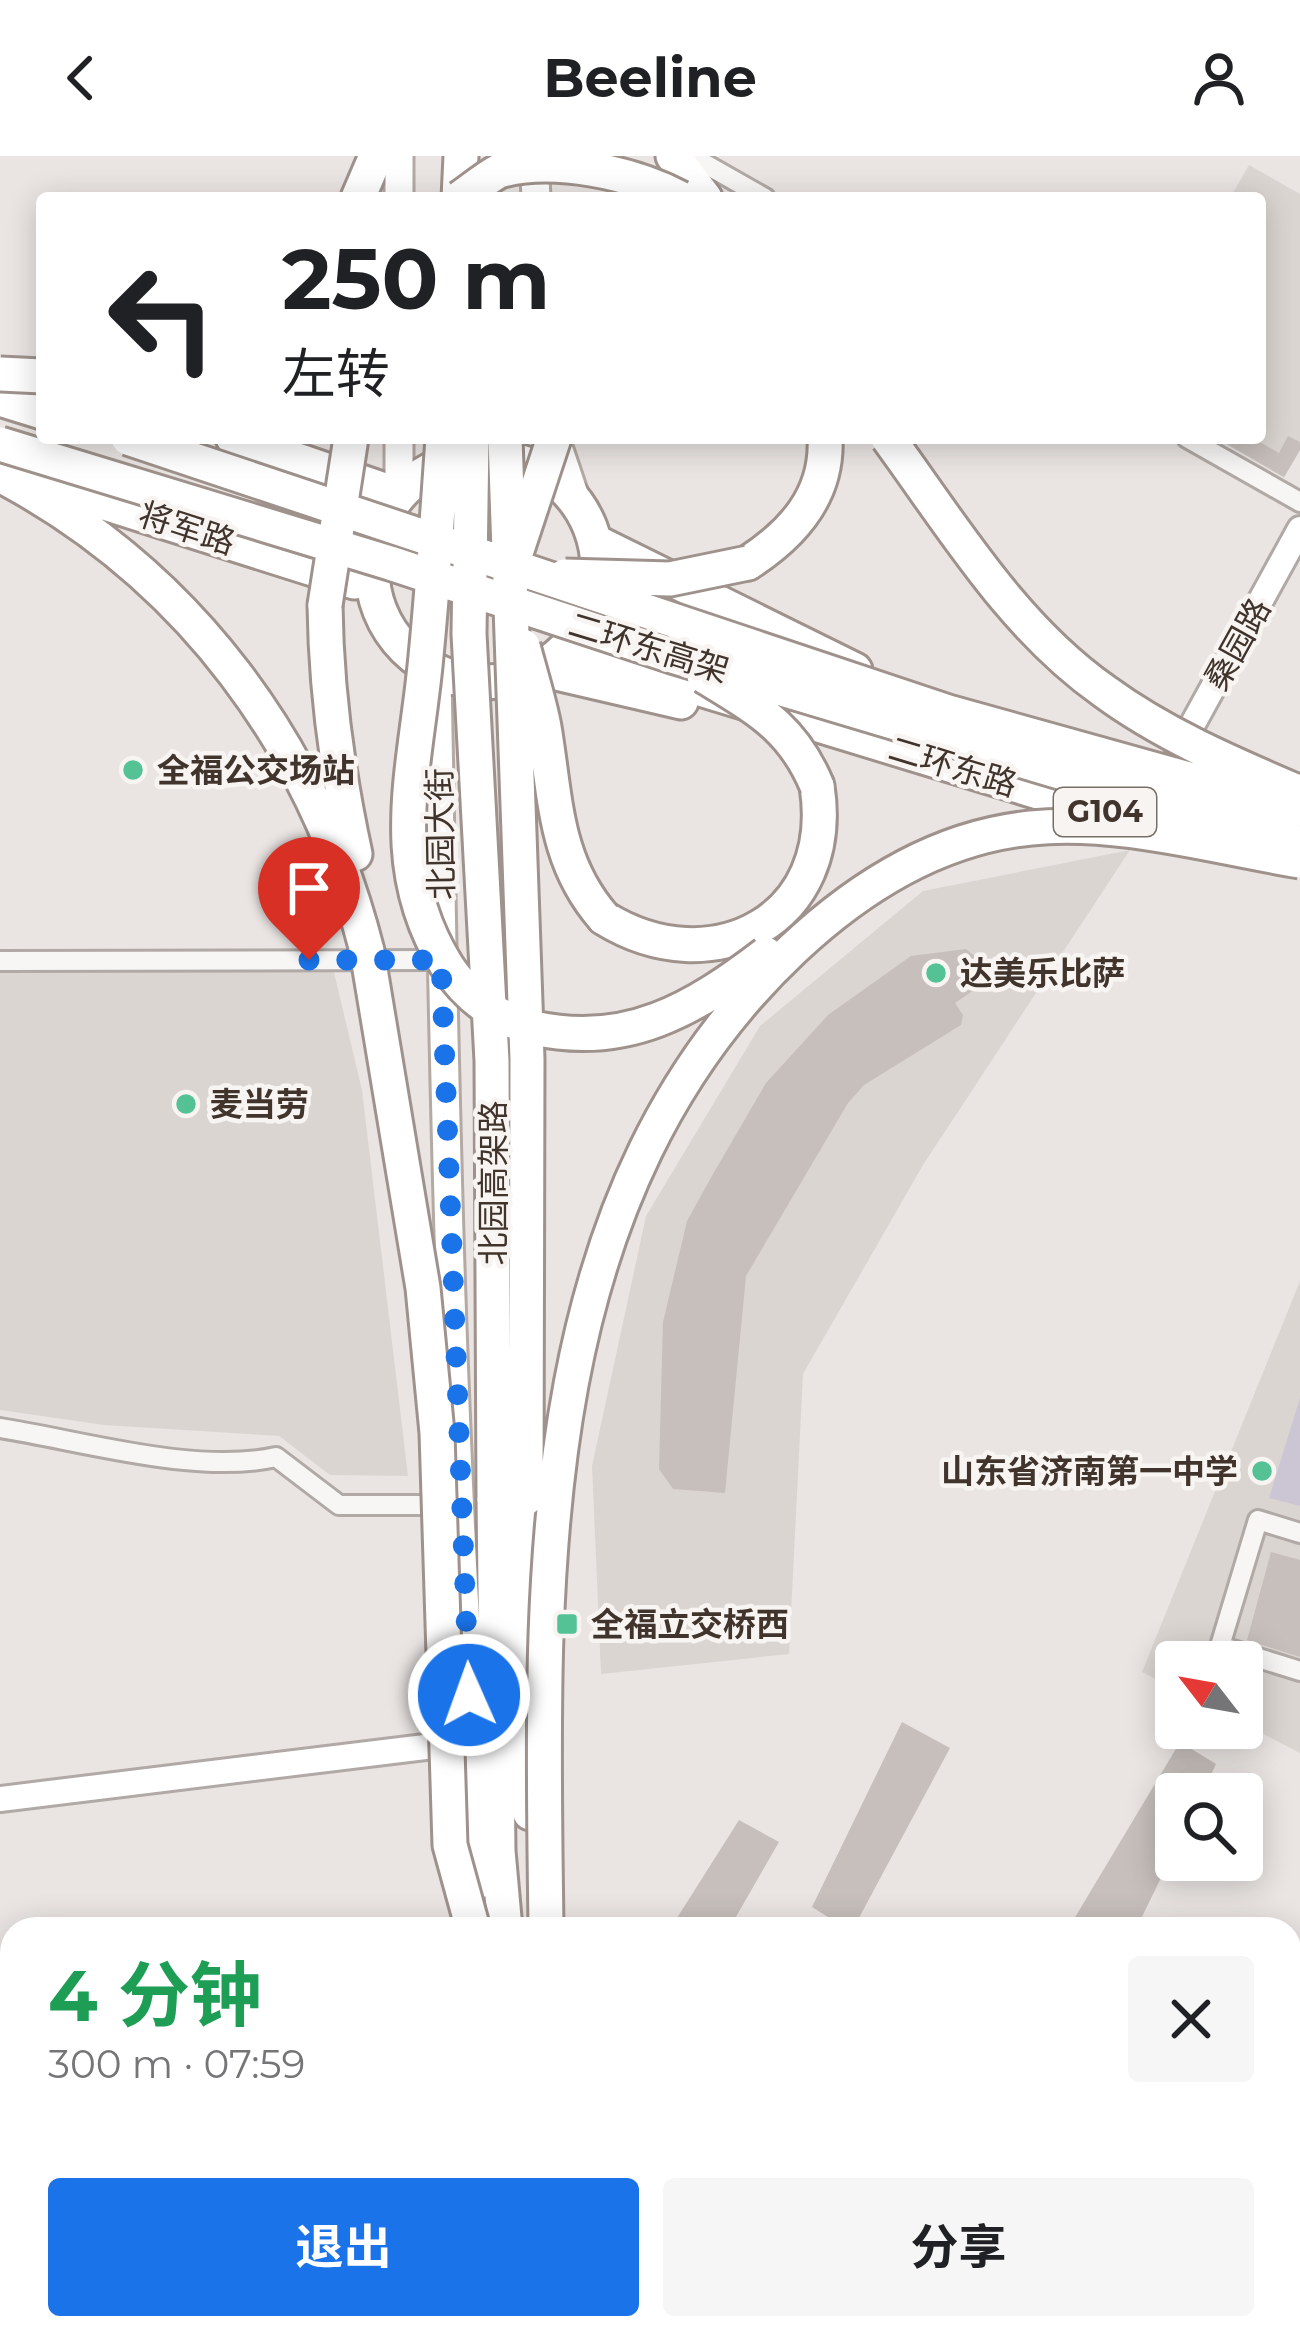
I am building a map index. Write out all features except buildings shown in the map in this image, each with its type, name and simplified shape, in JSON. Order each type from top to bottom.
[{"type":"highway","points":[[361,192],[376,156]]},
{"type":"highway","points":[[463,192],[465,156]]},
{"type":"highway","points":[[503,156],[503,192]]},
{"type":"highway","points":[[674,156],[701,192]]},
{"type":"highway","points":[[471,192],[502,169],[553,163],[596,164],[640,177],[669,192]]},
{"type":"highway","points":[[0,363],[36,374]]},
{"type":"highway","points":[[0,374],[36,376]]},
{"type":"highway","points":[[0,399],[36,410]]},
{"type":"highway","name":"二环东高架","points":[[0,444],[390,562],[672,656],[1300,844]]},
{"type":"highway","name":"二环东高架","points":[[145,444],[518,579],[948,712],[1300,810]]},
{"type":"highway","points":[[251,444],[399,494]]},
{"type":"highway","points":[[350,444],[327,583],[326,676],[339,783],[364,891],[367,951]]},
{"type":"highway","points":[[442,444],[407,814],[407,863],[433,944],[456,980],[512,1022],[566,1035],[609,1035],[662,1023],[717,992],[862,889],[959,844],[1028,828],[1083,826],[1300,862]]},
{"type":"highway","name":"北园高架路","points":[[472,444],[469,634],[493,1061],[498,1851],[504,1917]]},
{"type":"highway","name":"北园高架路","points":[[506,444],[518,579],[526,1060],[527,1705],[535,1917]]},
{"type":"highway","points":[[552,444],[518,579],[565,859],[581,892],[604,918],[634,937],[707,948],[763,926],[786,906],[805,878],[821,814],[801,749],[774,721],[672,656]]},
{"type":"highway","points":[[518,579],[670,579],[748,563],[799,523],[817,490],[824,444]]},
{"type":"highway","points":[[892,444],[990,580],[1059,654],[1102,691],[1157,725],[1300,793]]},
{"type":"highway","points":[[437,674],[407,652],[385,623],[373,589],[372,555],[381,523],[399,494],[431,469],[470,456],[511,458],[548,474],[576,500],[596,542],[597,586],[586,620],[538,666]]},
{"type":"highway","points":[[0,473],[109,546],[166,595],[232,665],[304,776],[352,892],[367,951],[423,1288],[440,1505],[450,1845],[470,1917]]},
{"type":"highway","name":"将军路","points":[[0,473],[373,589]]},
{"type":"highway","name":"二环东路","points":[[596,542],[855,670]]},
{"type":"highway","name":"二环东路","points":[[597,586],[855,670],[1300,793]]},
{"type":"highway","name":"二环东路","points":[[538,666],[621,692],[813,724],[1300,872]]},
{"type":"highway","name":"G104","points":[[437,674],[538,666]]},
{"type":"highway","points":[[546,1917],[546,1706],[555,1532],[565,1392],[581,1320],[619,1211],[666,1112],[699,1059],[774,967],[862,889]]},
{"type":"main road","points":[[399,156],[399,192]]},
{"type":"main road","points":[[534,156],[536,192]]},
{"type":"main road","points":[[399,444],[399,494]]},
{"type":"main road","points":[[556,444],[576,500]]},
{"type":"main road","points":[[538,666],[523,1332],[554,1741],[560,1917]]},
{"type":"main road","name":"北园大街","points":[[437,674],[441,960],[472,1742],[488,1917]]},
{"type":"street","points":[[691,156],[754,192]]},
{"type":"street","points":[[1198,444],[1300,502]]},
{"type":"street","name":"桑园路","points":[[1174,758],[1300,529]]},
{"type":"street","points":[[0,961],[441,960]]},
{"type":"street","points":[[0,1428],[200,1460],[245,1464],[276,1457],[339,1505],[440,1505]]},
{"type":"street","points":[[1300,1533],[1258,1520],[1220,1646],[1300,1671]]},
{"type":"street","points":[[0,1799],[472,1742]]},
{"type":"shaded area","points":[[1249,165],[1300,194],[1300,450],[1284,478],[1226,444],[1266,444],[1266,192],[1233,192]]},
{"type":"shaded area","points":[[1130,850],[923,1165],[803,1374],[789,1654],[601,1674],[592,1466],[646,1216],[760,1026],[923,891]]},
{"type":"shaded area","points":[[0,963],[332,964],[362,1090],[408,1476],[330,1475],[279,1436],[104,1425],[0,1410]]},
{"type":"shaded area","name":"山东省济南第一中学","points":[[1300,1281],[1300,1753],[1263,1734],[1263,1641],[1155,1641],[1155,1678],[1142,1672]]},
{"type":"shaded area","points":[[1300,1398],[1300,1506],[1269,1498]]},
{"type":"place","name":"全福公交场站","points":[[133,770]]},
{"type":"place","name":"达美乐比萨","points":[[936,973]]},
{"type":"place","name":"麦当劳","points":[[186,1104]]},
{"type":"place","name":"山东省济南第一中学","points":[[1262,1471]]},
{"type":"place","name":"全福立交桥西","points":[[567,1624]]},
{"type":"route","points":[[309,960],[441,960],[469,1695]]}]
